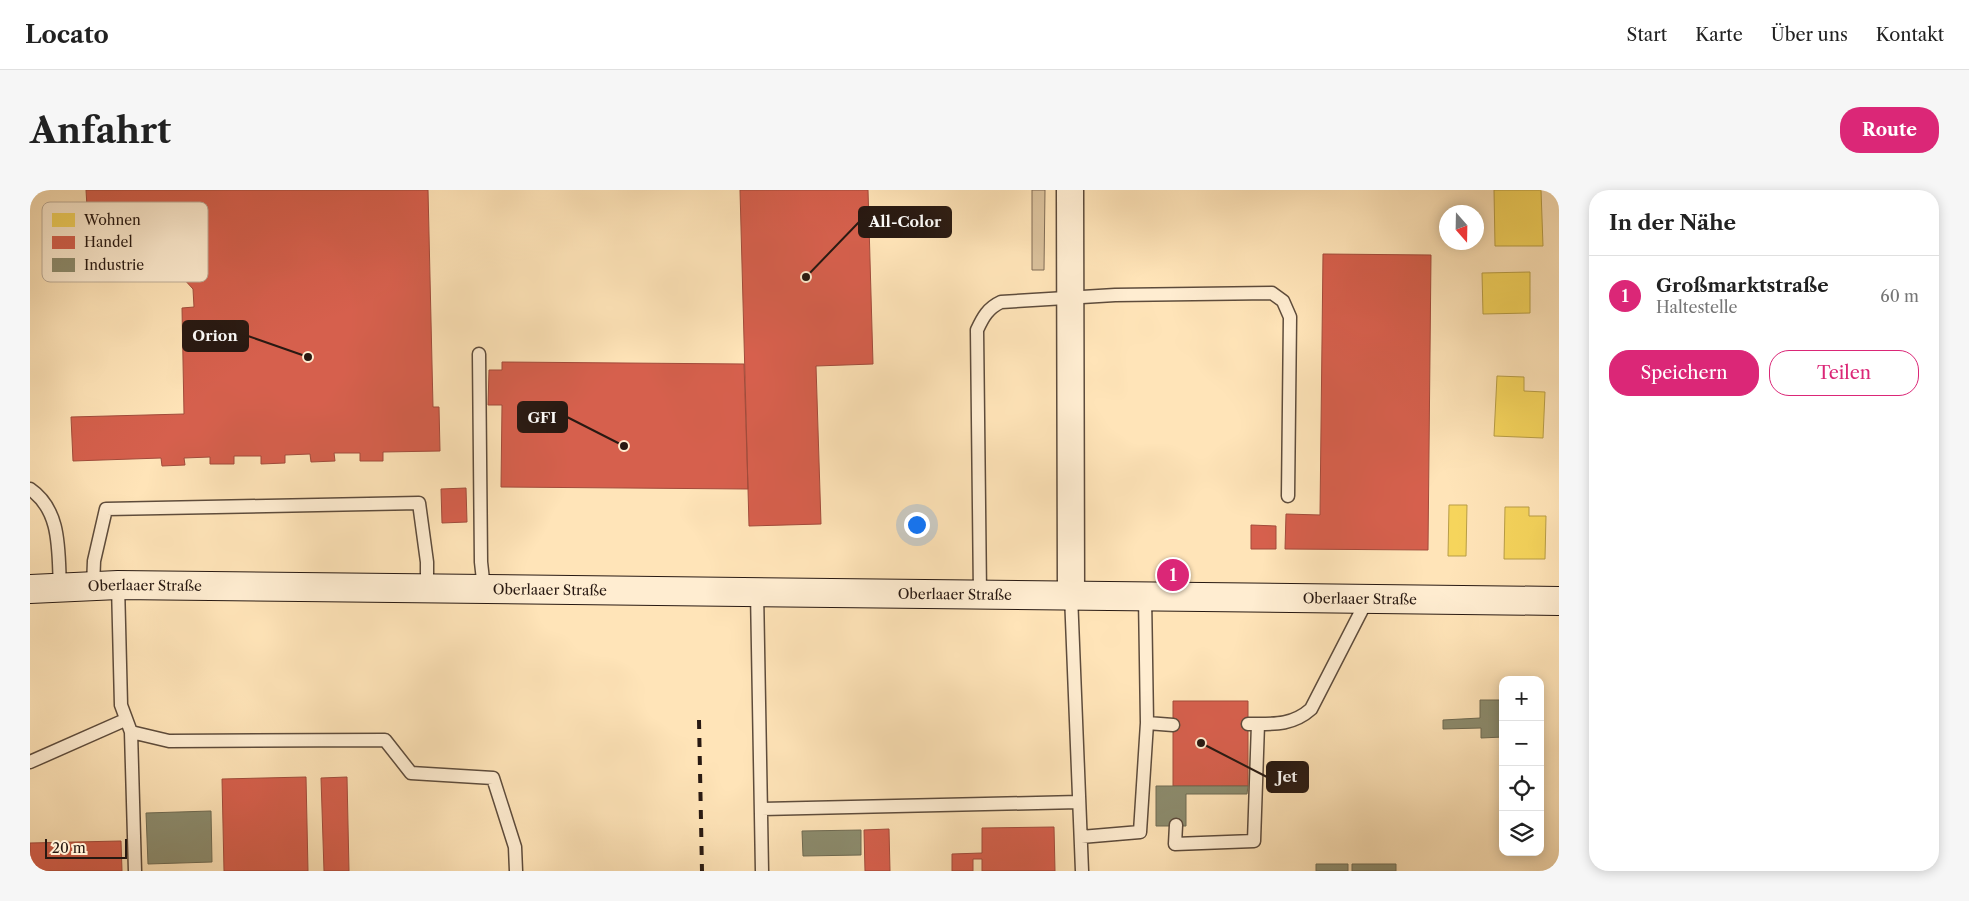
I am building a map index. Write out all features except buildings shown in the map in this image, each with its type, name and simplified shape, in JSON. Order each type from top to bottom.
[{"type":"main road","name":"Oberlaaer Straße","points":[[30,589],[106,586],[427,588],[1559,601]]},
{"type":"street","points":[[1070,190],[1071,594]]},
{"type":"lane","points":[[980,594],[977,330],[992,306],[1001,302],[1070,297],[1272,293],[1283,301],[1290,316],[1288,496]]},
{"type":"lane","points":[[479,354],[481,562],[484,589]]},
{"type":"lane","points":[[30,489],[42,497],[56,525],[60,588]]},
{"type":"lane","points":[[135,871],[131,732],[121,705],[106,586],[94,561],[106,509],[419,503],[427,588]]},
{"type":"lane","points":[[757,591],[762,871]]},
{"type":"lane","points":[[1071,594],[1082,871]]},
{"type":"lane","points":[[1080,837],[1140,832],[1147,723],[1145,596]]},
{"type":"lane","points":[[1176,825],[1175,844],[1254,841],[1253,724],[1289,723],[1300,718],[1311,709],[1368,598]]},
{"type":"lane","points":[[30,762],[125,720]]},
{"type":"lane","points":[[1147,723],[1173,725]]},
{"type":"lane","points":[[131,732],[169,741],[385,740],[412,773],[493,778],[516,847],[516,871]]},
{"type":"lane","points":[[761,809],[1079,802]]},
{"type":"shaded area","points":[[1032,190],[1045,190],[1044,270],[1032,270]]},
{"type":"railway","points":[[699,720],[702,871]]},
{"type":"place","name":"All-Color","points":[[806,277]]},
{"type":"place","name":"Orion","points":[[308,357]]},
{"type":"place","name":"GFI","points":[[624,446]]},
{"type":"place","name":"Großmarktstraße","points":[[1173,575]]},
{"type":"place","name":"Jet","points":[[1201,743]]}]
